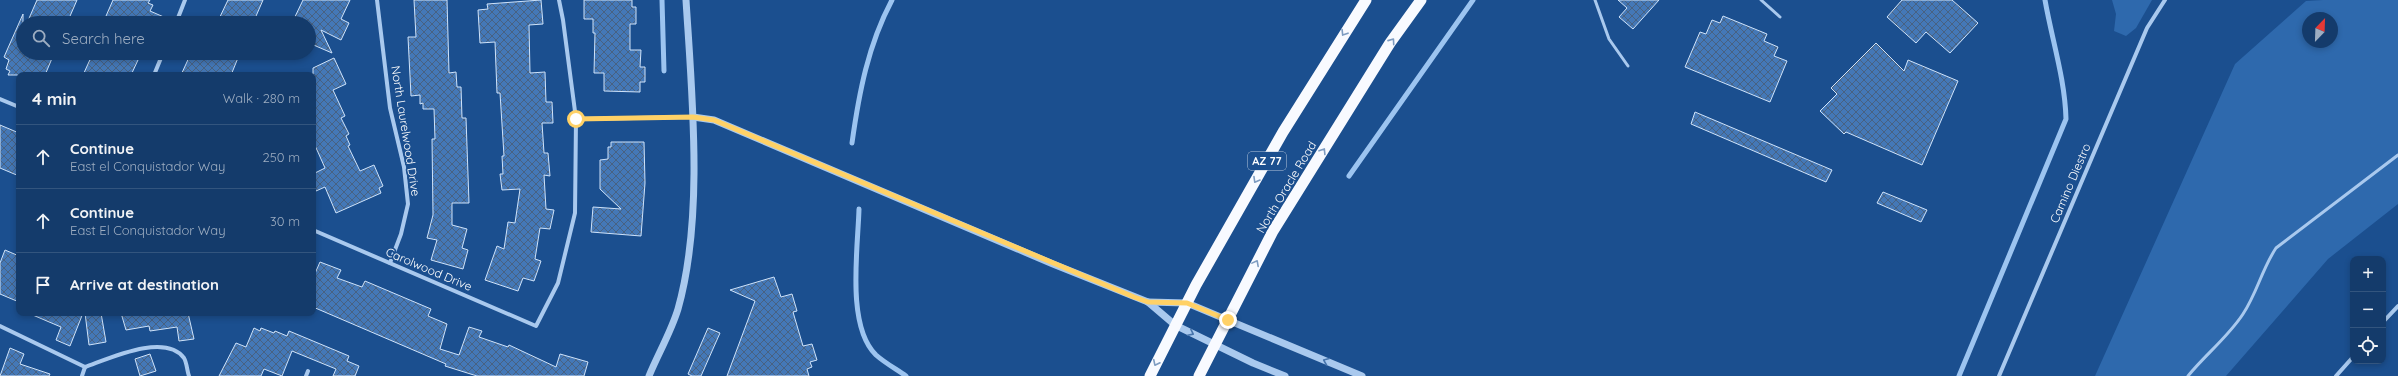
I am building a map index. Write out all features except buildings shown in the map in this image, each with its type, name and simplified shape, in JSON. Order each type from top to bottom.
[{"type":"highway","name":"AZ 77","points":[[1150,376],[1175,325],[1283,132],[1366,0]]},
{"type":"highway","name":"North Oracle Road","points":[[1199,376],[1273,231],[1390,43],[1421,0]]},
{"type":"street","points":[[179,16],[185,0]]},
{"type":"street","name":"North Laurelwood Drive","points":[[376,0],[390,108],[404,167],[408,204],[401,234],[390,263]]},
{"type":"street","points":[[559,0],[576,119],[693,117],[714,120],[1053,264],[1148,302],[1175,325],[1285,376]]},
{"type":"street","points":[[649,376],[678,310],[689,250],[693,117],[686,0]]},
{"type":"street","name":"Camino Diestro","points":[[1999,376],[2147,28],[2164,0]]},
{"type":"street","points":[[155,72],[160,60]]},
{"type":"street","points":[[0,99],[16,106]]},
{"type":"street","name":"Carolwood Drive","points":[[316,231],[536,326],[558,283],[575,213],[576,119]]},
{"type":"street","points":[[1148,302],[1187,303],[1362,376]]},
{"type":"street","points":[[2386,319],[2398,306]]},
{"type":"street","points":[[0,326],[85,367],[138,348],[171,349],[184,358],[189,376]]},
{"type":"street","points":[[2336,376],[2350,360]]},
{"type":"street","points":[[82,376],[85,367]]},
{"type":"street","points":[[306,376],[308,371]]},
{"type":"lane","points":[[1595,0],[1609,39],[1628,66]]},
{"type":"lane","points":[[1761,0],[1780,17]]},
{"type":"lane","points":[[2188,376],[2242,316],[2255,295],[2268,260],[2276,248],[2398,155]]},
{"type":"shaded area","points":[[2112,0],[2152,0],[2136,28],[2126,36],[2114,31],[2116,14]]},
{"type":"shaded area","points":[[2398,0],[2398,204],[2328,259],[2226,376],[2095,376],[2235,64],[2306,1]]},
{"type":"waterway","points":[[662,0],[664,71]]},
{"type":"waterway","points":[[852,143],[861,88],[871,52],[892,0]]},
{"type":"waterway","points":[[1349,176],[1473,0]]},
{"type":"waterway","points":[[1959,376],[2066,119],[2061,74],[2045,0]]},
{"type":"waterway","points":[[859,209],[856,286],[857,306],[861,325],[867,342],[876,355],[906,376]]},
{"type":"route","points":[[576,119],[693,117],[714,120],[1134,297],[1148,302],[1187,303],[1228,320]]}]
